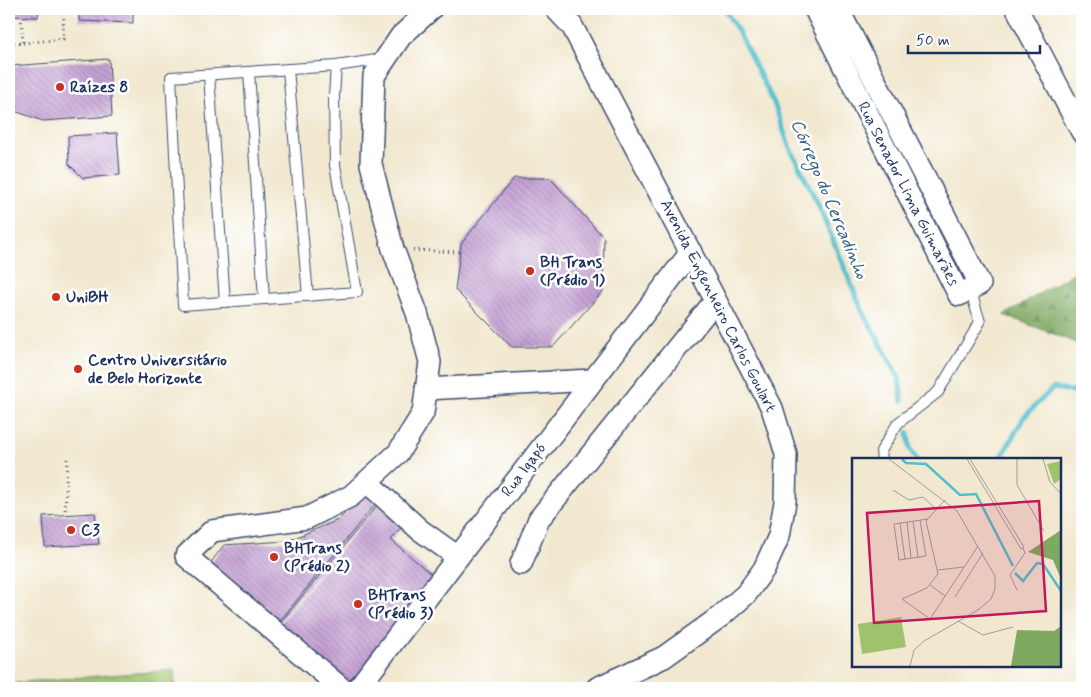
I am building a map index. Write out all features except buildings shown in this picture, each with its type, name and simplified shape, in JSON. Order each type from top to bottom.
[{"type":"street","points":[[341,688],[186,556],[212,531],[307,518],[351,496],[398,453],[423,413],[430,362],[418,312],[392,249],[371,164],[374,76],[401,36],[431,9]]},
{"type":"street","name":"Avenida Engenheiro Carlos Goulart","points":[[556,9],[572,26],[772,408],[786,454],[784,502],[779,536],[764,569],[746,594],[721,616],[664,657],[597,688]]},
{"type":"street","name":"Rua Senador Lima Guimarães","points":[[815,9],[959,295],[980,284],[838,9]]},
{"type":"street","points":[[1017,9],[1082,132]]},
{"type":"street","name":"Rua Igapó","points":[[358,688],[691,252]]},
{"type":"street","points":[[521,564],[539,519],[715,301]]},
{"type":"street","points":[[426,389],[592,380]]},
{"type":"street","points":[[367,482],[420,530],[458,557]]},
{"type":"lane","points":[[336,66],[334,96],[335,166],[357,292],[183,305],[170,77],[336,66],[386,59]]},
{"type":"lane","points":[[288,70],[308,296]]},
{"type":"lane","points":[[249,72],[264,299]]},
{"type":"lane","points":[[209,75],[225,302]]},
{"type":"lane","points":[[882,458],[881,451],[898,423],[938,392],[980,322],[970,289]]},
{"type":"path","points":[[9,43],[63,39],[64,9]]},
{"type":"path","points":[[21,17],[23,43]]},
{"type":"path","points":[[392,249],[460,252]]},
{"type":"path","points":[[65,515],[67,458]]},
{"type":"green space","points":[[1082,268],[1082,345],[1004,315]]},
{"type":"green space","points":[[174,670],[175,688],[9,688],[9,683]]},
{"type":"waterway","name":"Córrego do Cercadinho","points":[[724,9],[737,29],[774,103],[789,146],[817,202],[862,310],[899,378],[902,401]]},
{"type":"waterway","name":"Córrego do Cercadinho","points":[[1001,458],[1024,417],[1053,388],[1082,393]]},
{"type":"waterway","name":"Córrego do Cercadinho","points":[[908,432],[910,449],[916,458]]},
{"type":"place","name":"Raízes 8","points":[[60,87]]},
{"type":"place","name":"BH Trans (Prédio 1)","points":[[530,271]]},
{"type":"place","name":"UniBH","points":[[56,297]]},
{"type":"place","name":"Centro Universitário de Belo Horizonte","points":[[78,369]]},
{"type":"place","name":"C3","points":[[71,530]]},
{"type":"place","name":"BHTrans (Prédio 2)","points":[[274,557]]},
{"type":"place","name":"BHTrans (Prédio 3)","points":[[358,604]]}]
